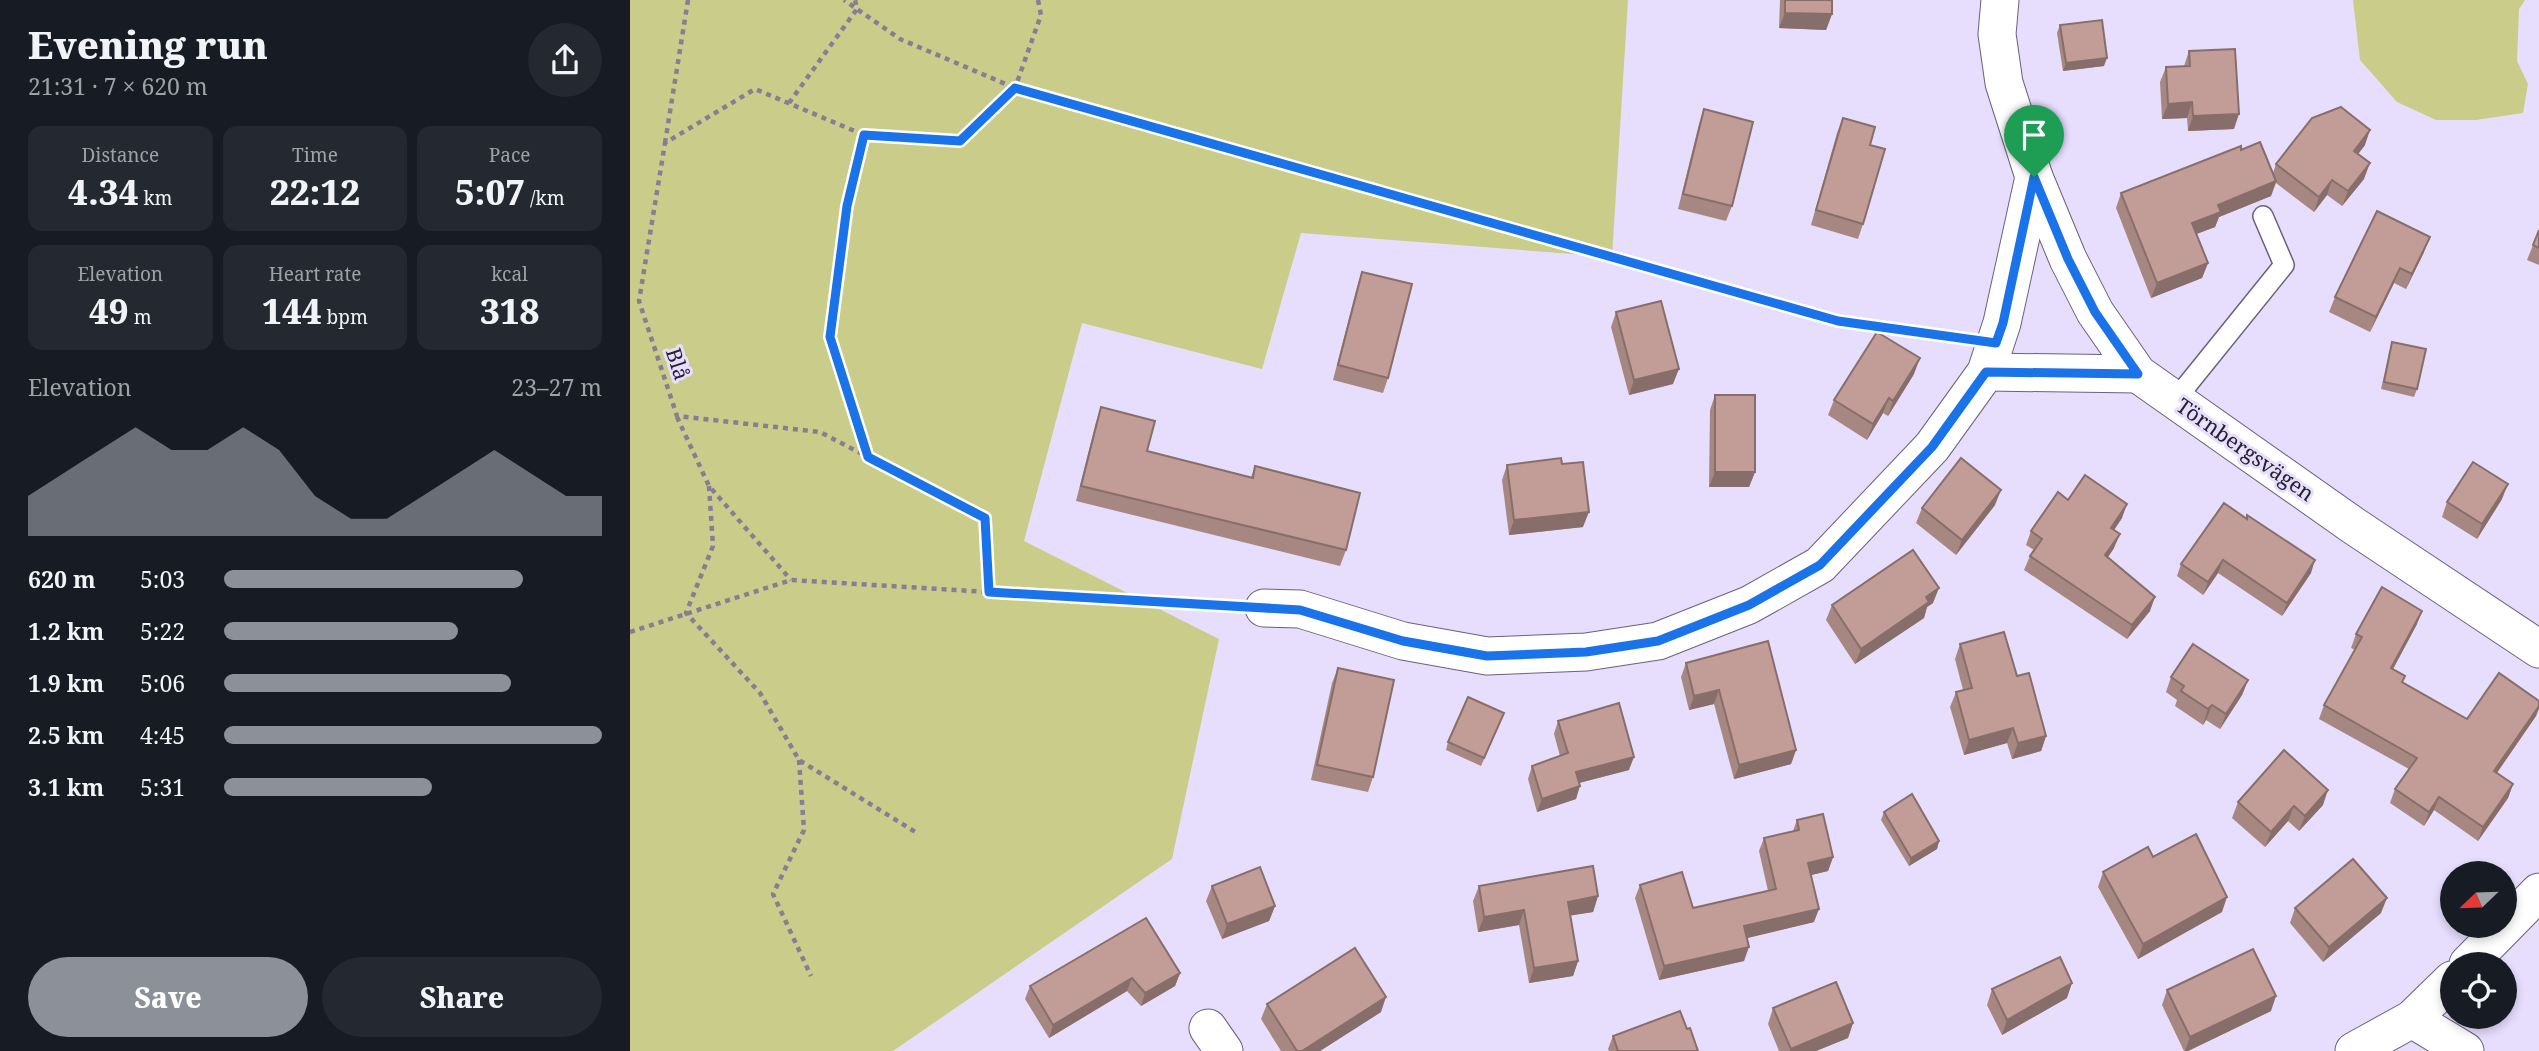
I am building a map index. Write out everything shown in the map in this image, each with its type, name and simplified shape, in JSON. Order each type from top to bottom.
[{"type":"street","name":"Törnbergsvägen","points":[[2000,0],[1997,34],[2004,83],[2034,177],[2068,259],[2095,312],[2138,374],[2354,526],[2539,649]]},
{"type":"street","points":[[1264,608],[1300,610],[1403,641],[1487,656],[1586,652],[1658,641],[1749,605],[1820,565],[1932,447],[1991,358],[2003,323],[2034,177]]},
{"type":"street","points":[[1991,358],[2138,374]]},
{"type":"street","points":[[2480,952],[2539,891]]},
{"type":"street","points":[[2354,1051],[2412,1019],[2440,992]]},
{"type":"street","points":[[2412,1019],[2465,1051]]},
{"type":"lane","points":[[2175,400],[2284,265],[2263,216]]},
{"type":"path","name":"Blå","points":[[688,0],[639,301],[677,416],[709,486]]},
{"type":"path","points":[[844,0],[900,39],[1015,88],[1838,321],[1991,358]]},
{"type":"path","points":[[789,103],[857,9],[855,0]]},
{"type":"path","points":[[665,144],[755,89],[864,135],[960,141],[1015,88],[1041,15],[1038,0]]},
{"type":"path","points":[[864,135],[847,206],[830,337],[868,457]]},
{"type":"path","points":[[677,416],[820,432],[985,518],[989,592]]},
{"type":"path","points":[[709,486],[791,580]]},
{"type":"path","points":[[686,613],[713,546],[709,486]]},
{"type":"path","points":[[630,632],[791,580],[1264,608]]},
{"type":"path","points":[[686,613],[760,693],[799,760],[804,830],[773,894],[811,976]]},
{"type":"path","points":[[799,760],[917,833]]},
{"type":"green space","points":[[630,0],[1628,0],[1612,257],[1301,233],[1262,369],[1082,323],[1024,541],[1219,639],[1172,859],[893,1051],[630,1051]]},
{"type":"green space","points":[[2353,0],[2525,0],[2519,9],[2517,61],[2528,84],[2523,113],[2476,120],[2436,120],[2397,102],[2360,60]]},
{"type":"building","points":[[1785,0],[1832,0],[1832,14],[1785,13]]},
{"type":"building","points":[[2102,20],[2107,58],[2066,63],[2060,25]]},
{"type":"building","points":[[2235,49],[2239,114],[2193,116],[2192,102],[2168,104],[2166,67],[2190,66],[2189,51]]},
{"type":"building","points":[[2341,107],[2370,130],[2354,151],[2370,163],[2348,191],[2332,180],[2319,197],[2276,164],[2312,118]]},
{"type":"building","points":[[1704,109],[1753,122],[1732,206],[1683,194]]},
{"type":"building","points":[[1843,118],[1875,127],[1870,145],[1885,149],[1863,224],[1816,210]]},
{"type":"building","points":[[2260,142],[2276,181],[2218,205],[2221,212],[2192,223],[2208,263],[2157,283],[2121,193],[2241,146],[2241,150]]},
{"type":"building","points":[[2377,211],[2430,237],[2412,274],[2400,268],[2376,317],[2335,297]]},
{"type":"building","points":[[2539,230],[2539,248],[2533,245]]},
{"type":"building","points":[[1362,272],[1412,284],[1388,378],[1338,365]]},
{"type":"building","points":[[1661,301],[1679,369],[1634,380],[1616,312]]},
{"type":"building","points":[[1877,332],[1920,358],[1893,401],[1889,398],[1873,424],[1834,400]]},
{"type":"building","points":[[2392,342],[2426,349],[2417,389],[2384,382]]},
{"type":"building","points":[[1715,395],[1755,395],[1755,472],[1715,472]]},
{"type":"building","points":[[1101,407],[1155,421],[1147,451],[1253,478],[1255,466],[1360,493],[1346,550],[1081,486]]},
{"type":"building","points":[[1561,458],[1562,464],[1583,462],[1589,512],[1514,520],[1507,465]]},
{"type":"building","points":[[1961,458],[2001,490],[1962,540],[1922,508]]},
{"type":"building","points":[[2473,462],[2508,484],[2482,524],[2447,502]]},
{"type":"building","points":[[2085,475],[2127,504],[2111,528],[2120,534],[2105,555],[2155,597],[2132,625],[2030,556],[2042,539],[2031,531],[2058,492],[2068,500]]},
{"type":"building","points":[[2224,503],[2315,560],[2287,603],[2223,560],[2208,582],[2181,564]]},
{"type":"building","points":[[1913,550],[1939,588],[1926,597],[1929,602],[1861,649],[1832,605]]},
{"type":"building","points":[[2382,587],[2422,611],[2391,668],[2405,676],[2402,682],[2467,719],[2499,673],[2539,701],[2539,706],[2494,771],[2513,784],[2483,827],[2439,797],[2429,812],[2395,789],[2417,758],[2324,705],[2362,637],[2356,634]]},
{"type":"building","points":[[2004,632],[2017,676],[2029,673],[2046,736],[2018,743],[2013,728],[1969,740],[1956,692],[1972,688],[1960,644]]},
{"type":"building","points":[[1768,641],[1796,750],[1739,765],[1719,690],[1694,696],[1686,663]]},
{"type":"building","points":[[2193,644],[2248,680],[2226,714],[2212,705],[2208,709],[2181,691],[2184,686],[2171,677]]},
{"type":"building","points":[[1338,668],[1394,680],[1373,777],[1317,765]]},
{"type":"building","points":[[1468,697],[1504,713],[1484,758],[1448,742]]},
{"type":"building","points":[[1619,703],[1634,757],[1576,772],[1580,786],[1542,799],[1532,766],[1568,753],[1558,721]]},
{"type":"building","points":[[2284,750],[2328,790],[2305,816],[2294,806],[2271,832],[2238,802]]},
{"type":"building","points":[[1912,794],[1939,841],[1911,858],[1884,812]]},
{"type":"building","points":[[1823,814],[1833,857],[1808,863],[1819,909],[1744,926],[1749,947],[1664,966],[1640,885],[1682,872],[1693,908],[1776,889],[1764,838],[1799,830],[1797,820]]},
{"type":"building","points":[[2196,834],[2227,897],[2143,944],[2103,872],[2148,847],[2153,857]]},
{"type":"building","points":[[2353,859],[2387,898],[2329,947],[2295,908]]},
{"type":"building","points":[[1593,866],[1598,896],[1568,902],[1578,961],[1534,968],[1524,910],[1484,917],[1479,886]]},
{"type":"building","points":[[1260,867],[1275,906],[1227,924],[1212,886]]},
{"type":"building","points":[[1146,918],[1180,973],[1145,993],[1132,978],[1053,1025],[1030,986]]},
{"type":"building","points":[[1355,948],[1386,997],[1302,1051],[1297,1051],[1267,1004]]},
{"type":"building","points":[[2253,949],[2276,996],[2190,1037],[2167,990]]},
{"type":"building","points":[[2060,957],[2072,983],[2007,1020],[1992,989]]},
{"type":"building","points":[[1836,982],[1853,1023],[1791,1049],[1773,1008]]},
{"type":"building","points":[[1680,1011],[1687,1029],[1690,1028],[1698,1051],[1618,1051],[1613,1036]]},
{"type":"route","points":[[1015,88],[1838,321],[1996,343],[2003,323],[2034,177],[2068,259],[2095,312],[2138,374],[1986,372],[1932,447],[1820,565],[1749,605],[1658,641],[1586,652],[1487,656],[1403,641],[1300,610],[989,592],[985,518],[868,457],[830,337],[847,206],[864,135],[960,141],[1015,88]]}]
